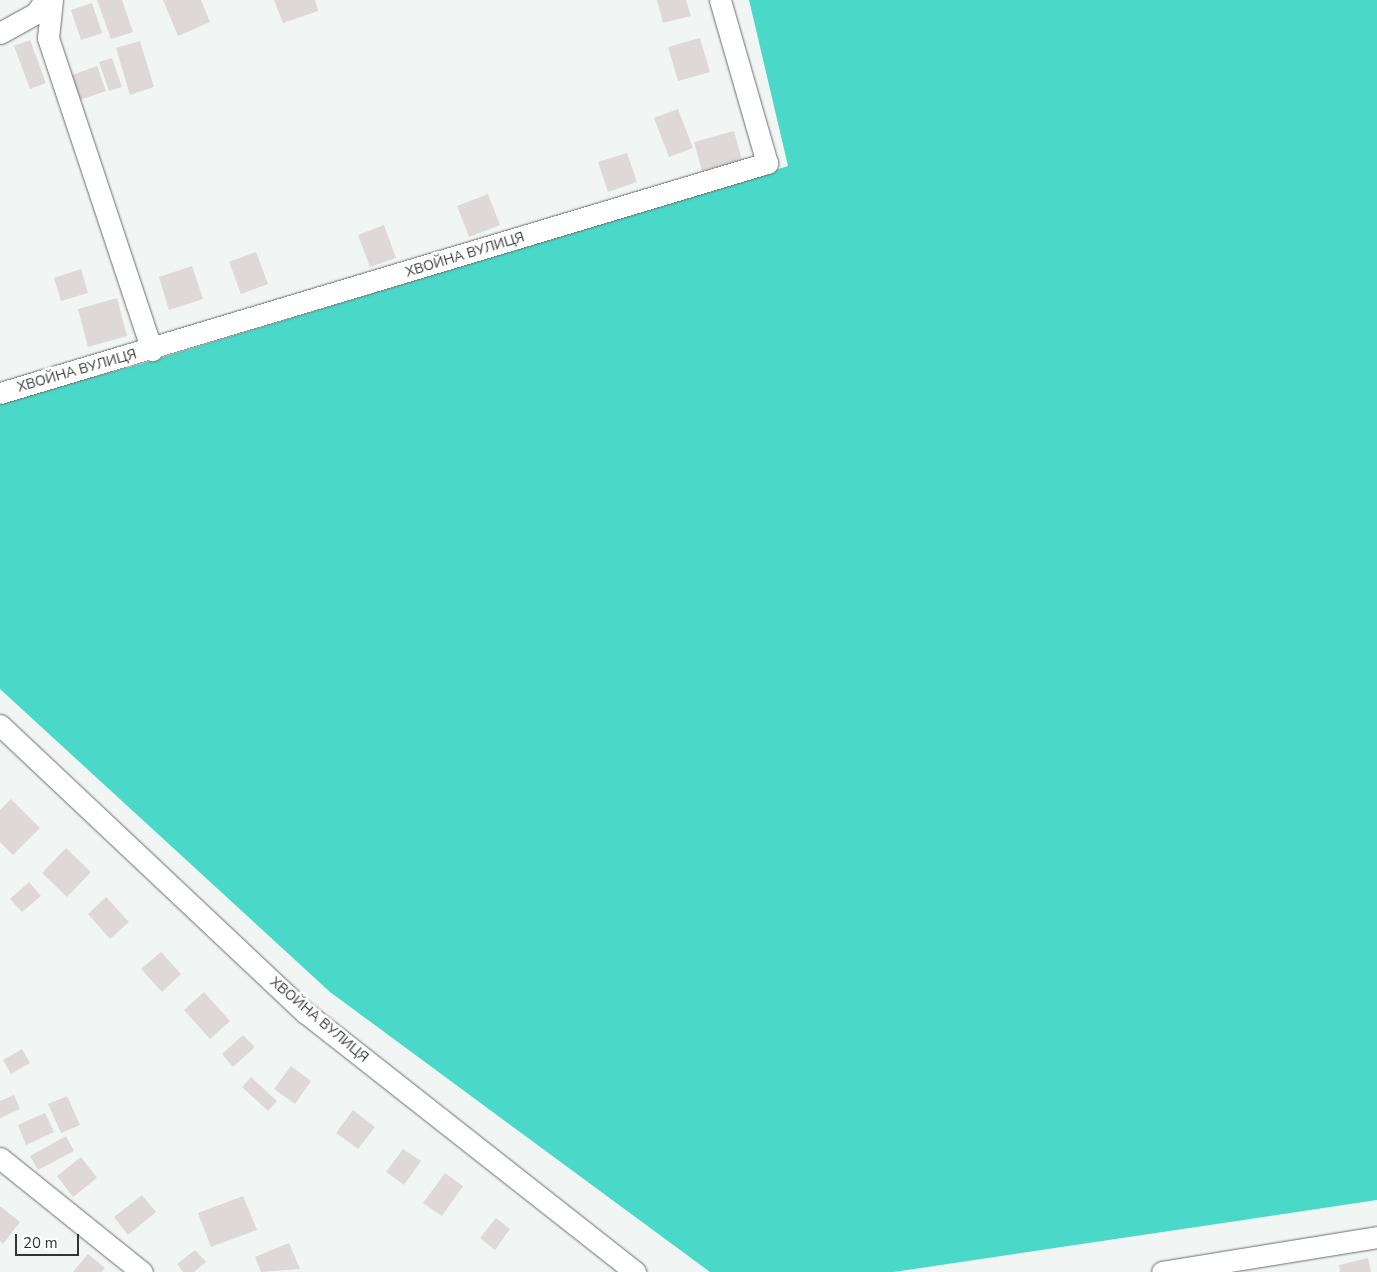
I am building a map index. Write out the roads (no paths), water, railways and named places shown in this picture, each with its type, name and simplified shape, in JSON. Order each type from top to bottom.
[{"type":"street","points":[[0,33],[36,13],[45,0]]},
{"type":"street","points":[[52,0],[48,38],[152,350]]},
{"type":"street","name":"ХВОЙНА ВУЛИЦЯ","points":[[0,393],[152,350],[767,163],[720,0]]},
{"type":"street","name":"ХВОЙНА ВУЛИЦЯ","points":[[0,725],[306,1013],[635,1272]]},
{"type":"street","points":[[0,1158],[142,1272]]},
{"type":"street","points":[[1162,1272],[1377,1237]]}]
